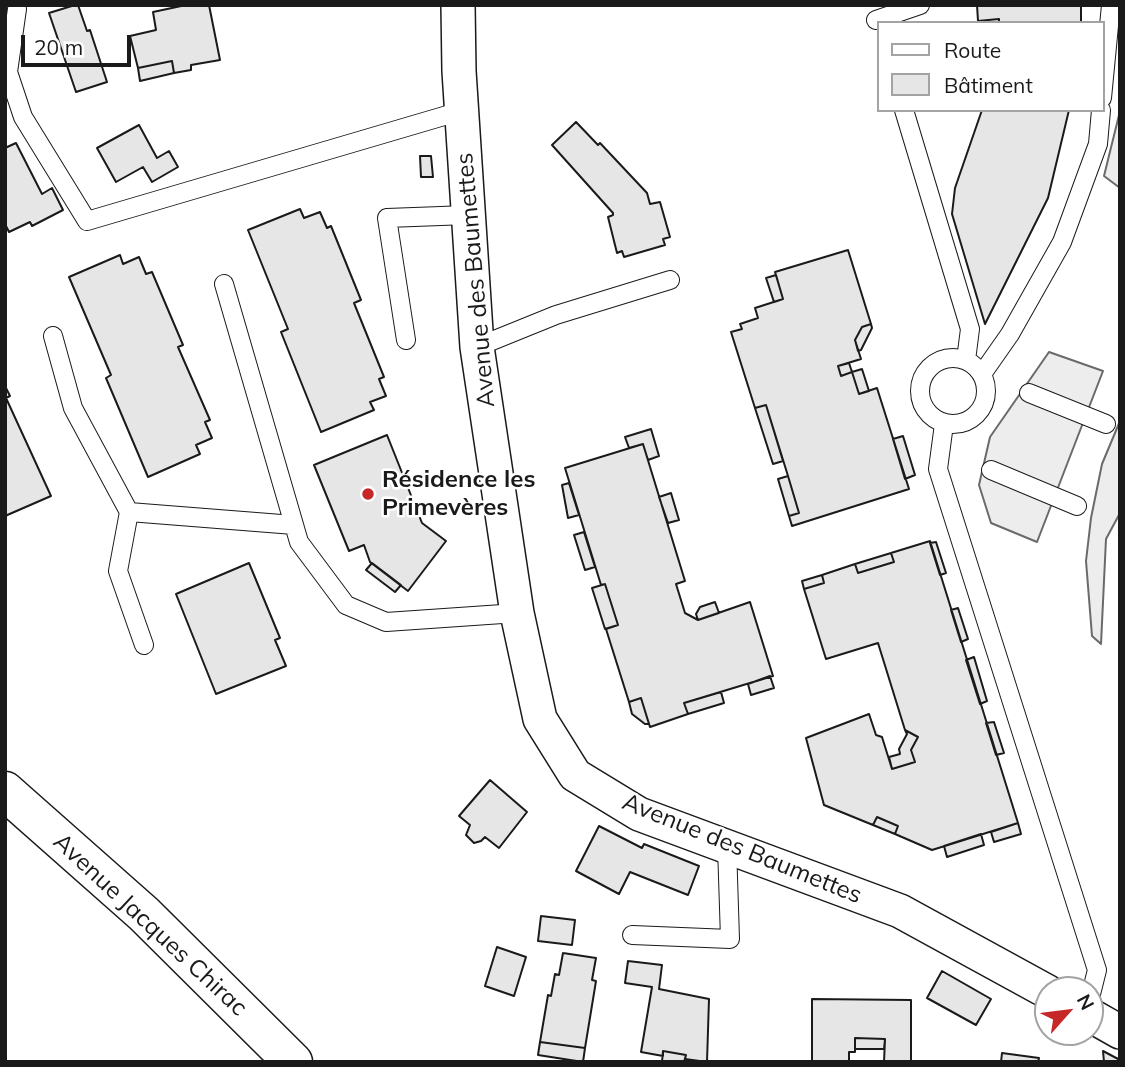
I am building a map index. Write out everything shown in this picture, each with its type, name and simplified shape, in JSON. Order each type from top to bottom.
[{"type":"main road","name":"Avenue Jacques Chirac","points":[[5,791],[144,914],[293,1062]]},
{"type":"street","name":"Avenue des Baumettes","points":[[458,5],[461,111],[477,347],[517,613],[540,719],[575,775],[639,814],[900,911],[1034,984]]},
{"type":"street","points":[[1104,1023],[1120,1032]]},
{"type":"lane","points":[[875,17],[920,5]]},
{"type":"lane","points":[[1104,77],[1111,5]]},
{"type":"lane","points":[[17,9],[8,72],[23,117],[87,221],[461,111]]},
{"type":"lane","points":[[905,112],[970,329],[966,360]]},
{"type":"lane","points":[[982,374],[1010,334],[1062,242],[1098,144],[1101,112]]},
{"type":"lane","points":[[406,340],[387,218],[468,215]]},
{"type":"lane","points":[[477,347],[556,315],[670,280]]},
{"type":"lane","points":[[224,284],[299,542],[346,605],[386,622],[517,613]]},
{"type":"lane","points":[[53,336],[73,408],[129,512],[118,571],[144,645]]},
{"type":"lane","points":[[955,358],[966,360],[982,374],[986,385],[983,407],[966,422],[944,424],[926,411],[919,391],[926,370],[934,363],[955,358]]},
{"type":"lane","points":[[1029,393],[1106,424]]},
{"type":"lane","points":[[944,424],[937,469],[1097,970],[1096,976]]},
{"type":"lane","points":[[992,470],[1077,506]]},
{"type":"lane","points":[[129,512],[294,524]]},
{"type":"lane","points":[[632,935],[730,939],[727,846]]},
{"type":"shaded area","points":[[1120,111],[1120,188],[1104,176]]},
{"type":"shaded area","points":[[1049,352],[1103,371],[1037,542],[991,523],[979,485],[990,437]]},
{"type":"shaded area","points":[[1120,421],[1120,513],[1106,539],[1101,644],[1092,636],[1086,561],[1102,464]]},
{"type":"building","points":[[78,5],[87,31],[90,30],[107,82],[76,92],[49,13]]},
{"type":"building","points":[[186,5],[209,5],[220,60],[191,65],[191,70],[174,73],[172,61],[138,68],[130,36],[156,30],[153,12]]},
{"type":"building","points":[[977,5],[1081,5],[1081,21],[978,21]]},
{"type":"building","points":[[172,61],[174,73],[140,81],[138,68]]},
{"type":"building","points":[[981,112],[1069,112],[1048,198],[985,324],[952,214],[955,188]]},
{"type":"building","points":[[576,122],[598,145],[600,143],[647,193],[650,204],[660,202],[670,237],[663,239],[665,245],[624,257],[622,251],[617,253],[608,217],[613,213],[552,145]]},
{"type":"building","points":[[139,125],[157,158],[169,151],[178,167],[152,182],[143,167],[116,182],[97,148]]},
{"type":"building","points":[[16,143],[42,194],[52,188],[63,210],[32,226],[30,222],[9,232],[5,224],[5,148]]},
{"type":"building","points":[[420,156],[431,156],[433,177],[421,177]]},
{"type":"building","points":[[300,209],[304,218],[320,212],[327,228],[331,226],[361,300],[354,303],[384,377],[379,379],[386,396],[370,402],[374,410],[321,432],[281,332],[288,329],[248,230]]},
{"type":"building","points":[[848,250],[871,324],[862,327],[855,340],[861,359],[838,366],[841,376],[852,372],[859,394],[877,388],[909,489],[792,526],[789,516],[799,513],[766,405],[755,408],[731,332],[742,329],[740,324],[758,318],[755,308],[783,299],[775,272]]},
{"type":"building","points":[[120,255],[123,264],[139,257],[146,274],[152,272],[183,345],[178,347],[210,420],[205,422],[212,438],[196,445],[200,454],[148,477],[106,378],[111,375],[69,277]]},
{"type":"building","points":[[776,275],[783,299],[774,302],[766,278]]},
{"type":"building","points":[[871,324],[872,328],[858,351],[855,340],[862,327]]},
{"type":"building","points":[[849,363],[852,372],[841,376],[838,366]]},
{"type":"building","points":[[862,369],[869,391],[859,394],[852,372]]},
{"type":"building","points":[[5,386],[10,396],[6,398],[51,496],[5,516]]},
{"type":"building","points":[[766,405],[783,461],[773,464],[755,408]]},
{"type":"building","points":[[651,429],[659,456],[648,460],[643,444],[629,448],[625,437]]},
{"type":"building","name":"Résidence les Primevères","points":[[387,435],[422,523],[446,541],[408,591],[370,562],[364,545],[349,551],[314,465]]},
{"type":"building","points":[[903,436],[915,475],[905,479],[893,439]]},
{"type":"building","points":[[643,444],[685,581],[676,584],[685,613],[698,620],[750,602],[773,676],[684,703],[688,714],[650,727],[641,698],[629,702],[606,629],[618,625],[605,584],[601,585],[565,468]]},
{"type":"building","points":[[788,476],[799,513],[789,516],[778,479]]},
{"type":"building","points":[[569,483],[579,515],[568,518],[562,485]]},
{"type":"building","points":[[671,493],[679,520],[668,523],[659,497]]},
{"type":"building","points":[[584,532],[595,567],[585,570],[574,535]]},
{"type":"building","points":[[930,541],[1018,823],[932,850],[895,834],[898,826],[877,817],[873,825],[824,805],[806,738],[869,714],[876,735],[882,737],[892,769],[915,762],[911,750],[918,737],[905,730],[878,643],[826,659],[804,589],[824,583],[822,575],[855,564],[858,573],[894,562],[891,553]]},
{"type":"building","points":[[936,542],[946,573],[940,575],[930,543]]},
{"type":"building","points":[[891,553],[894,562],[858,573],[855,564]]},
{"type":"building","points":[[249,563],[280,638],[275,640],[286,666],[216,694],[176,594]]},
{"type":"building","points":[[372,563],[401,585],[395,592],[366,570]]},
{"type":"building","points":[[822,575],[824,583],[804,589],[802,581]]},
{"type":"building","points":[[605,584],[618,625],[605,629],[592,588]]},
{"type":"building","points":[[715,602],[719,613],[698,620],[696,614],[700,607]]},
{"type":"building","points":[[958,608],[968,639],[961,642],[951,610]]},
{"type":"building","points":[[974,657],[987,701],[980,704],[966,660]]},
{"type":"building","points":[[770,676],[774,688],[751,695],[748,684]]},
{"type":"building","points":[[721,692],[724,703],[688,714],[684,703]]},
{"type":"building","points":[[641,698],[649,724],[632,714],[629,702]]},
{"type":"building","points":[[994,722],[1004,753],[996,755],[986,723]]},
{"type":"building","points":[[905,730],[918,737],[911,750],[915,762],[892,769],[889,757],[900,754],[899,749],[907,734]]},
{"type":"building","points":[[490,780],[527,812],[499,848],[485,837],[474,843],[466,835],[470,825],[459,816]]},
{"type":"building","points":[[877,817],[898,826],[895,834],[873,825]]},
{"type":"building","points":[[1018,823],[1021,834],[994,842],[991,832]]},
{"type":"building","points":[[599,826],[642,848],[644,844],[699,866],[688,895],[630,872],[619,894],[576,871]]},
{"type":"building","points":[[981,834],[984,845],[947,857],[944,846]]},
{"type":"building","points":[[541,916],[575,920],[572,945],[538,941]]},
{"type":"building","points":[[497,947],[526,957],[514,996],[485,986]]},
{"type":"building","points":[[563,953],[596,958],[592,980],[596,981],[585,1048],[540,1042],[548,995],[551,996],[555,974],[559,975]]},
{"type":"building","points":[[628,961],[662,965],[659,989],[709,999],[707,1062],[685,1059],[686,1055],[663,1051],[663,1056],[641,1052],[652,987],[625,983]]},
{"type":"building","points":[[942,971],[991,999],[976,1025],[927,998]]},
{"type":"building","points":[[812,999],[911,1000],[911,1062],[884,1062],[885,1039],[855,1038],[855,1052],[849,1052],[849,1062],[812,1062]]},
{"type":"building","points":[[855,1038],[885,1039],[884,1049],[855,1049]]},
{"type":"building","points":[[540,1042],[585,1048],[583,1062],[538,1055]]},
{"type":"building","points":[[663,1051],[686,1055],[684,1062],[662,1062]]},
{"type":"building","points":[[1103,1051],[1120,1060],[1120,1062],[1104,1062]]},
{"type":"building","points":[[1002,1053],[1039,1058],[1038,1062],[1001,1062]]},
{"type":"place","name":"Résidence les Primevères","points":[[368,494]]}]
